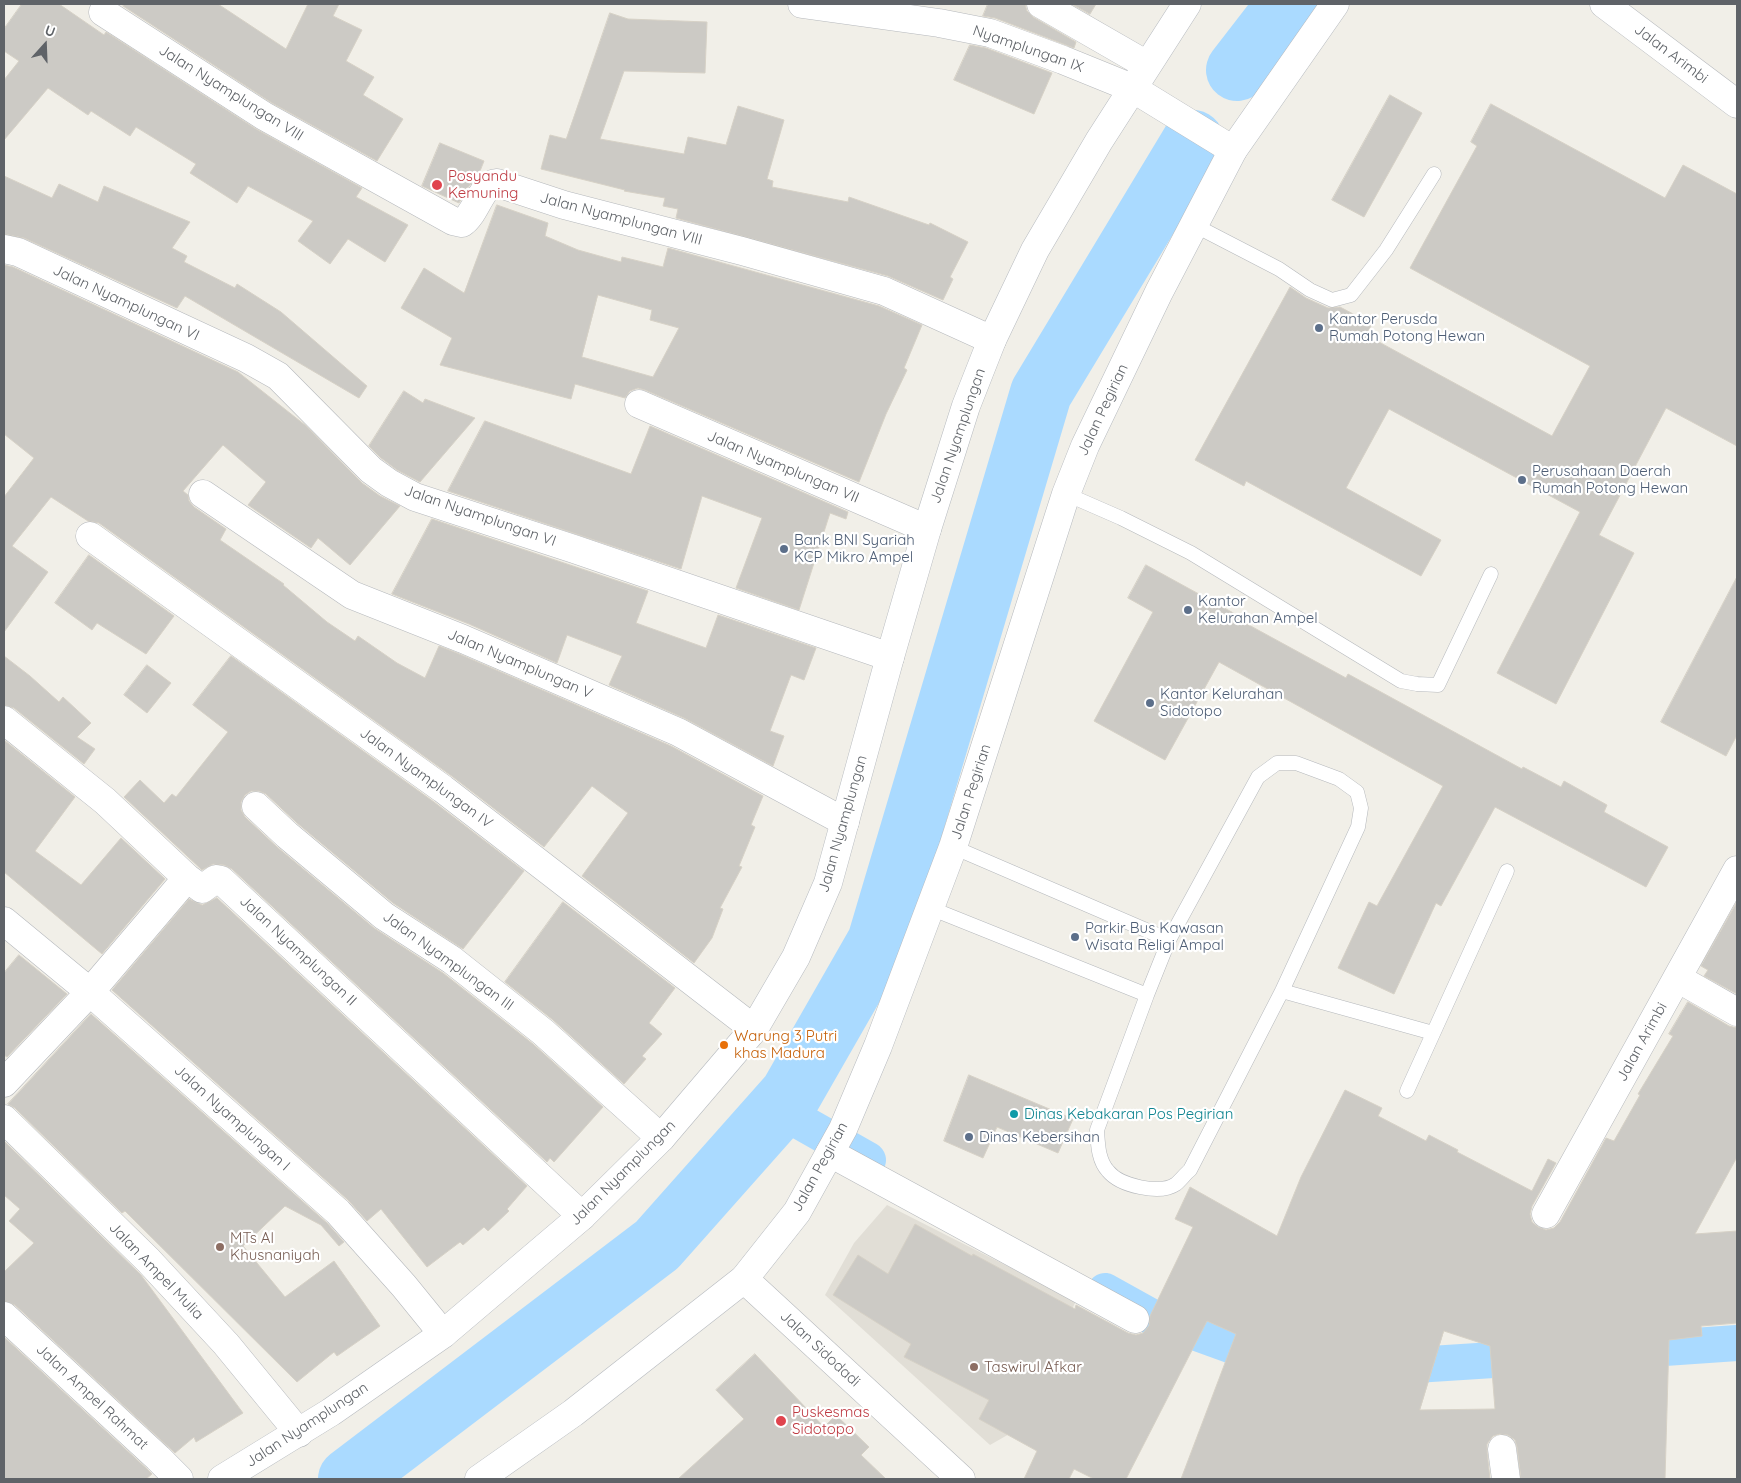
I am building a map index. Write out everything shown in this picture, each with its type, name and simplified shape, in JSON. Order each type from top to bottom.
[{"type":"street","name":"Nyamplungan IX","points":[[802,4],[939,23],[990,33],[1132,88],[1233,150]]},
{"type":"street","points":[[1041,4],[1148,65]]},
{"type":"street","name":"Jalan Nyamplungan","points":[[222,1479],[331,1412],[442,1334],[582,1216],[661,1138],[754,1029],[796,958],[828,883],[927,529],[966,406],[992,340],[1035,250],[1098,141],[1187,4]]},
{"type":"street","name":"Jalan Pegirian","points":[[479,1479],[573,1413],[744,1279],[797,1212],[835,1144],[878,1046],[953,847],[1066,494],[1085,446],[1159,292],[1233,150],[1335,4]]},
{"type":"street","name":"Jalan Arimbi","points":[[1604,4],[1737,104]]},
{"type":"street","name":"Jalan Nyamplungan VIII","points":[[103,12],[264,116],[453,221],[462,223],[468,219],[487,188],[497,183],[564,205],[742,251],[884,291],[992,340]]},
{"type":"street","name":"Jalan Nyamplungan VI","points":[[4,249],[18,252],[246,358],[278,376],[371,470],[389,483],[415,497],[890,657]]},
{"type":"street","name":"Jalan Nyamplungan VII","points":[[639,404],[927,529]]},
{"type":"street","name":"Jalan Nyamplungan V","points":[[203,494],[352,595],[463,639],[678,732],[845,822]]},
{"type":"street","name":"Jalan Nyamplungan IV","points":[[90,536],[443,789],[754,1029]]},
{"type":"street","name":"Jalan Nyamplungan II","points":[[4,720],[105,801],[187,878],[202,889],[216,879],[221,880],[582,1216]]},
{"type":"street","name":"Jalan Nyamplungan III","points":[[256,806],[287,835],[384,916],[452,960],[543,1032],[661,1138]]},
{"type":"street","name":"Jalan Arimbi","points":[[1546,1214],[1737,870]]},
{"type":"street","points":[[4,1083],[90,992],[187,878]]},
{"type":"street","name":"Jalan Nyamplungan I","points":[[4,921],[90,992],[338,1212],[404,1286],[442,1334]]},
{"type":"street","points":[[1677,978],[1737,1012]]},
{"type":"street","name":"Jalan Ampel Mulia","points":[[4,1119],[154,1267],[226,1344],[299,1433]]},
{"type":"street","points":[[835,1144],[1135,1319]]},
{"type":"street","name":"Jalan Sidodadi","points":[[744,1279],[960,1479]]},
{"type":"street","name":"Jalan Ampel Rahmat","points":[[4,1316],[179,1479]]},
{"type":"street","points":[[1502,1449],[1506,1479]]},
{"type":"lane","points":[[1194,225],[1280,269],[1310,290],[1332,300],[1351,295],[1386,250],[1434,174]]},
{"type":"lane","points":[[1066,494],[1121,518],[1191,553],[1401,681],[1438,685],[1491,574]]},
{"type":"lane","points":[[1277,763],[1296,763],[1339,780],[1356,792],[1361,808],[1358,826],[1282,990],[1190,1170],[1176,1184],[1160,1190],[1125,1183],[1108,1171],[1098,1153],[1097,1130],[1169,940],[1258,777],[1277,763]]},
{"type":"lane","points":[[953,847],[1169,940]]},
{"type":"lane","points":[[1407,1090],[1507,871]]},
{"type":"lane","points":[[930,908],[1147,995]]},
{"type":"lane","points":[[1282,990],[1433,1032]]},
{"type":"shaded area","name":"Taswirul Afkar","points":[[887,1205],[1076,1301],[1011,1433],[990,1445],[825,1295],[854,1243]]},
{"type":"building","points":[[22,4],[59,4],[104,35],[106,32],[256,129],[362,188],[356,197],[408,225],[385,262],[348,239],[330,264],[298,241],[313,221],[248,186],[237,203],[190,173],[196,164],[136,127],[130,136],[91,111],[88,115],[48,88],[4,140],[4,80],[19,61],[4,51],[4,29]]},
{"type":"building","points":[[125,4],[218,4],[286,49],[308,4],[339,4],[333,16],[362,30],[346,61],[374,77],[363,95],[403,119],[377,161],[272,103],[123,6]]},
{"type":"building","points":[[988,4],[1025,4],[1027,11],[1033,17],[1076,42],[1074,48],[995,18],[983,16]]},
{"type":"building","points":[[1072,4],[1096,4],[1090,14]]},
{"type":"building","points":[[610,13],[628,19],[707,22],[705,73],[624,71],[600,139],[684,154],[688,137],[726,145],[738,106],[784,120],[767,179],[773,181],[772,187],[848,202],[849,197],[929,225],[930,223],[968,242],[950,277],[953,279],[943,300],[888,276],[676,218],[678,209],[663,206],[665,198],[624,191],[541,169],[550,135],[566,139]]},
{"type":"building","points":[[970,45],[986,48],[1052,73],[1034,114],[954,80]]},
{"type":"building","points":[[1390,95],[1422,113],[1364,217],[1332,200]]},
{"type":"building","points":[[1491,104],[1665,198],[1683,165],[1737,194],[1737,446],[1666,408],[1599,535],[1634,553],[1556,704],[1497,673],[1580,512],[1389,409],[1346,488],[1441,540],[1421,576],[1246,481],[1244,486],[1195,460],[1290,287],[1306,298],[1328,308],[1340,307],[1372,324],[1366,335],[1552,436],[1590,366],[1410,268],[1477,146],[1471,142]]},
{"type":"building","points":[[440,143],[484,161],[478,176],[469,186],[459,203],[422,186]]},
{"type":"building","points":[[4,176],[52,198],[59,184],[98,202],[104,186],[190,222],[172,248],[187,256],[184,262],[235,288],[237,284],[281,312],[367,386],[359,398],[185,296],[177,308],[24,238],[4,234]]},
{"type":"building","points":[[497,205],[548,223],[545,236],[578,250],[621,262],[622,257],[663,267],[668,248],[879,306],[922,325],[904,368],[907,370],[886,414],[859,482],[638,388],[630,391],[625,398],[575,384],[571,399],[440,365],[452,338],[401,308],[424,268],[464,293]],"holes":[[[598,295],[652,310],[650,320],[679,328],[653,377],[582,357]]]},
{"type":"building","points":[[4,265],[13,267],[238,372],[305,425],[362,483],[380,496],[400,506],[350,565],[318,538],[311,548],[248,505],[266,482],[223,445],[183,491],[188,495],[189,501],[194,507],[226,529],[220,540],[284,584],[327,622],[355,641],[358,636],[397,663],[425,678],[439,646],[457,653],[671,746],[763,796],[751,825],[755,827],[739,866],[742,867],[720,908],[723,909],[712,938],[694,963],[582,876],[628,813],[592,786],[544,847],[453,777],[99,523],[88,521],[51,497],[12,546],[48,572],[4,632],[4,497],[34,458],[4,434]]},
{"type":"building","points":[[404,391],[423,403],[425,399],[475,418],[420,482],[397,470],[369,446]]},
{"type":"building","points":[[485,421],[631,474],[650,426],[848,512],[846,519],[830,513],[799,610],[736,588],[762,518],[702,496],[681,569],[448,491]]},
{"type":"building","points":[[432,519],[648,591],[636,623],[706,648],[718,615],[816,648],[804,680],[791,675],[770,731],[784,736],[773,766],[684,718],[609,685],[622,656],[567,635],[557,663],[469,624],[392,594]]},
{"type":"building","points":[[89,555],[174,616],[146,654],[97,623],[92,630],[55,603]]},
{"type":"building","points":[[1146,565],[1248,621],[1247,624],[1346,678],[1348,674],[1522,769],[1523,767],[1561,787],[1564,781],[1607,805],[1604,812],[1668,847],[1646,887],[1495,807],[1441,906],[1436,903],[1394,994],[1338,968],[1369,902],[1377,906],[1443,786],[1219,662],[1165,760],[1094,721],[1153,612],[1128,598]]},
{"type":"building","points":[[1737,577],[1737,735],[1726,756],[1661,722]]},
{"type":"building","points":[[4,656],[59,702],[63,697],[91,723],[77,737],[95,749],[84,764],[14,708],[4,705]]},
{"type":"building","points":[[231,656],[434,802],[524,871],[463,949],[393,903],[297,823],[266,794],[259,791],[251,791],[245,795],[241,802],[241,810],[245,817],[277,847],[374,928],[443,973],[533,1044],[603,1107],[554,1162],[550,1158],[547,1162],[232,869],[224,865],[213,864],[202,870],[124,797],[140,780],[164,803],[172,794],[176,797],[228,732],[193,705]]},
{"type":"building","points":[[147,665],[171,683],[147,713],[124,695]]},
{"type":"building","points":[[4,740],[75,797],[35,851],[81,885],[121,838],[165,879],[102,954],[4,872]]},
{"type":"building","points":[[217,898],[527,1186],[507,1209],[509,1211],[488,1231],[484,1227],[463,1245],[460,1242],[427,1267],[381,1209],[367,1221],[348,1200],[112,990],[189,899],[202,905]]},
{"type":"building","points":[[563,902],[675,988],[649,1023],[662,1034],[642,1056],[646,1059],[624,1084],[553,1020],[505,982]]},
{"type":"building","points":[[1737,902],[1737,994],[1704,976],[1708,970],[1701,966]]},
{"type":"building","points":[[19,955],[67,994],[7,1057],[4,1055],[4,973]]},
{"type":"building","points":[[1688,1002],[1729,1026],[1737,1028],[1737,1157],[1695,1234],[1737,1231],[1737,1323],[1701,1326],[1702,1336],[1669,1340],[1665,1479],[1521,1479],[1515,1440],[1508,1435],[1500,1434],[1493,1436],[1487,1444],[1490,1479],[1181,1479],[1236,1334],[1207,1321],[1126,1479],[1094,1479],[1074,1469],[1069,1479],[1024,1479],[1037,1451],[979,1419],[989,1400],[904,1357],[911,1344],[833,1295],[858,1255],[888,1274],[915,1224],[972,1256],[973,1254],[1075,1309],[1076,1305],[1128,1333],[1136,1335],[1143,1333],[1149,1326],[1150,1316],[1193,1227],[1175,1219],[1190,1187],[1277,1236],[1301,1177],[1345,1090],[1382,1108],[1378,1116],[1426,1141],[1429,1135],[1458,1150],[1457,1152],[1532,1191],[1548,1159],[1556,1163],[1532,1206],[1530,1214],[1532,1222],[1538,1227],[1546,1230],[1554,1228],[1560,1222],[1606,1138],[1614,1141],[1640,1095],[1638,1094],[1673,1036],[1669,1034]],"holes":[[[1444,1331],[1490,1346],[1495,1409],[1420,1410]]]},
{"type":"building","points":[[91,1014],[327,1223],[344,1242],[339,1246],[321,1225],[285,1206],[243,1246],[285,1297],[334,1261],[380,1326],[337,1356],[334,1352],[297,1382],[125,1211],[122,1213],[15,1108],[8,1104]]},
{"type":"building","name":"Dinas Kebakaran Pos Pegirian","points":[[969,1075],[1073,1119],[1058,1153],[997,1127],[983,1158],[944,1141]]},
{"type":"building","points":[[4,1141],[141,1275],[243,1413],[196,1442],[194,1437],[175,1453],[15,1305],[4,1301],[4,1272],[34,1243],[9,1221],[20,1209],[4,1195]]},
{"type":"building","points":[[4,1337],[152,1474],[146,1479],[4,1479]]},
{"type":"building","name":"Puskesmas Sidotopo","points":[[755,1354],[824,1427],[836,1415],[869,1447],[861,1455],[886,1479],[678,1479],[744,1419],[716,1390]]},
{"type":"waterway","points":[[1237,70],[1288,4]]},
{"type":"waterway","points":[[349,1479],[657,1245],[791,1094],[878,942],[1041,393],[1193,141]]},
{"type":"waterway","points":[[778,1109],[868,1160]]},
{"type":"waterway","points":[[1105,1291],[1150,1316],[1277,1362]]},
{"type":"waterway","points":[[1621,1351],[1737,1343]]},
{"type":"waterway","points":[[1384,1367],[1540,1357]]},
{"type":"place","name":"Posyandu Kemuning","points":[[437,185]]},
{"type":"place","name":"Kantor Perusda Rumah Potong Hewan","points":[[1319,328]]},
{"type":"place","name":"Perusahaan Daerah Rumah Potong Hewan","points":[[1522,480]]},
{"type":"place","name":"Bank BNI Syariah KCP Mikro Ampel","points":[[784,549]]},
{"type":"place","name":"Kantor Kelurahan Ampel","points":[[1188,610]]},
{"type":"place","name":"Kantor Kelurahan Sidotopo","points":[[1150,703]]},
{"type":"place","name":"Parkir Bus Kawasan Wisata Religi Ampal","points":[[1075,937]]},
{"type":"place","name":"Warung 3 Putri khas Madura","points":[[724,1045]]},
{"type":"place","name":"Dinas Kebakaran Pos Pegirian","points":[[1014,1114]]},
{"type":"place","name":"Dinas Kebersihan","points":[[969,1137]]},
{"type":"place","name":"MTs Al Khusnaniyah","points":[[220,1247]]},
{"type":"place","name":"Taswirul Afkar","points":[[974,1367]]},
{"type":"place","name":"Puskesmas Sidotopo","points":[[781,1421]]}]
